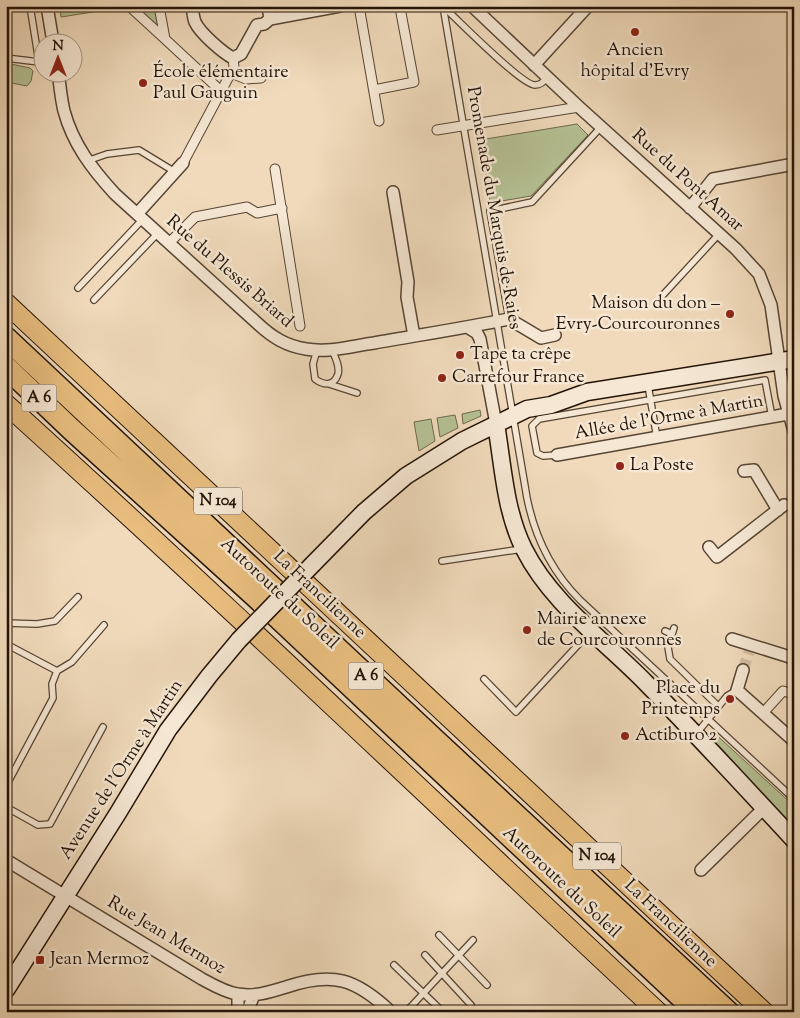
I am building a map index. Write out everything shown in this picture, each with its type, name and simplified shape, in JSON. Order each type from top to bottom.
[{"type":"highway","name":"La Francilienne","points":[[6,303],[764,1012]]},
{"type":"highway","name":"Autoroute du Soleil","points":[[6,338],[728,1012]]},
{"type":"highway","name":"Autoroute du Soleil","points":[[6,367],[71,429],[263,604],[697,1012]]},
{"type":"highway","points":[[6,381],[39,410],[71,429]]},
{"type":"highway","points":[[6,404],[266,643],[388,760],[658,1012]]},
{"type":"main road","name":"Avenue de l'Orme à Martin","points":[[6,990],[168,730],[209,676],[239,640],[364,512],[406,476],[444,451],[527,409],[551,404],[587,392],[786,360]]},
{"type":"main road","points":[[496,424],[508,505],[524,548],[536,570],[552,591],[640,677],[794,840]]},
{"type":"street","points":[[47,6],[51,32]]},
{"type":"street","points":[[129,6],[222,92]]},
{"type":"street","points":[[159,6],[165,39]]},
{"type":"street","points":[[192,6],[195,22],[199,28],[226,55],[233,58],[241,54],[257,25],[264,24],[270,19],[340,6]]},
{"type":"street","points":[[268,6],[270,19]]},
{"type":"street","points":[[359,6],[379,121]]},
{"type":"street","name":"Rue du Pont Amar","points":[[472,6],[579,107],[736,249],[758,274],[771,305],[786,360],[792,424]]},
{"type":"street","points":[[534,65],[588,6]]},
{"type":"street","points":[[374,90],[414,82],[401,13]]},
{"type":"street","points":[[140,216],[183,163],[232,73],[234,67],[233,58]]},
{"type":"street","points":[[232,73],[246,79],[261,78]]},
{"type":"street","name":"Rue du Plessis Briard","points":[[60,82],[67,118],[76,142],[87,161],[115,194],[273,337],[286,344],[317,350],[332,350],[469,328],[509,319]]},
{"type":"street","points":[[437,130],[579,107]]},
{"type":"street","points":[[690,208],[713,179],[794,164]]},
{"type":"street","points":[[275,169],[300,326]]},
{"type":"street","points":[[393,192],[408,282],[407,297],[414,336]]},
{"type":"street","points":[[169,243],[195,217],[247,208],[257,213],[282,208]]},
{"type":"street","points":[[509,319],[541,338],[555,335]]},
{"type":"street","points":[[469,328],[477,333],[480,339],[496,424]]},
{"type":"street","name":"Allée de l'Orme à Martin","points":[[557,455],[772,418],[792,424]]},
{"type":"street","points":[[709,547],[716,557],[781,507],[754,470],[744,471]]},
{"type":"street","points":[[732,639],[793,658]]},
{"type":"street","points":[[743,670],[737,690],[794,741]]},
{"type":"street","points":[[763,713],[783,691],[794,694]]},
{"type":"street","points":[[701,870],[764,808]]},
{"type":"street","name":"Rue Jean Mermoz","points":[[6,860],[218,987],[238,994],[254,995],[264,994],[310,980],[322,978],[335,979],[362,988],[391,1012]]},
{"type":"street","points":[[238,994],[238,1012]]},
{"type":"street","points":[[247,1012],[254,995]]},
{"type":"lane","points":[[30,6],[35,32]]},
{"type":"lane","points":[[444,6],[515,73],[530,84],[542,83],[548,77]]},
{"type":"lane","name":"Promenade du Marquis de Raies","points":[[444,6],[530,515],[539,541],[551,565],[566,586],[794,799]]},
{"type":"lane","points":[[6,58],[32,61]]},
{"type":"lane","points":[[509,319],[490,211],[532,202],[602,127]]},
{"type":"lane","points":[[87,161],[107,154],[139,150],[175,172]]},
{"type":"lane","points":[[78,288],[140,216]]},
{"type":"lane","points":[[94,300],[158,233]]},
{"type":"lane","points":[[662,296],[719,234]]},
{"type":"lane","points":[[317,350],[313,364],[315,379],[322,384],[329,384],[357,392]]},
{"type":"lane","points":[[329,384],[333,382],[338,374],[332,350]]},
{"type":"lane","points":[[557,455],[544,456],[537,453],[532,426],[539,419],[765,380],[772,418]]},
{"type":"lane","points":[[647,382],[657,438]]},
{"type":"lane","points":[[442,561],[518,551],[524,548]]},
{"type":"lane","points":[[6,624],[37,624],[55,621],[78,597]]},
{"type":"lane","points":[[6,786],[53,698],[52,684],[57,671],[72,662],[104,625]]},
{"type":"lane","points":[[484,679],[516,712],[592,631]]},
{"type":"lane","points":[[665,631],[673,631],[668,647],[670,659],[718,706]]},
{"type":"lane","points":[[6,644],[57,671]]},
{"type":"lane","points":[[695,734],[727,696],[737,690]]},
{"type":"lane","points":[[6,807],[38,825],[50,824],[103,727]]},
{"type":"lane","points":[[439,935],[487,985]]},
{"type":"lane","points":[[406,1012],[473,940]]},
{"type":"lane","points":[[425,955],[471,1005]]},
{"type":"lane","points":[[394,965],[443,1012]]},
{"type":"green space","points":[[60,6],[156,6],[162,41],[125,7],[61,17]]},
{"type":"green space","points":[[6,63],[32,70],[31,81],[27,86],[6,82]]},
{"type":"green space","points":[[577,124],[588,135],[531,196],[490,203],[480,140]]},
{"type":"green space","points":[[480,410],[481,416],[463,424],[462,414]]},
{"type":"green space","points":[[455,415],[458,428],[440,437],[437,418]]},
{"type":"green space","points":[[431,419],[435,441],[419,451],[414,422]]},
{"type":"green space","points":[[711,730],[794,806],[794,827],[710,739]]},
{"type":"tunnel","points":[[784,505],[794,499]]},
{"type":"tunnel","points":[[743,670],[749,652]]},
{"type":"place","name":"Ancien hôpital d'Evry","points":[[635,32]]},
{"type":"place","name":"École élémentaire Paul Gauguin","points":[[143,83]]},
{"type":"place","name":"Maison du don – Evry-Courcouronnes","points":[[730,314]]},
{"type":"place","name":"Tape ta crêpe","points":[[460,355]]},
{"type":"place","name":"Carrefour France","points":[[442,378]]},
{"type":"place","name":"La Poste","points":[[620,466]]},
{"type":"place","name":"Mairie annexe de Courcouronnes","points":[[527,630]]},
{"type":"place","name":"Place du Printemps","points":[[730,699]]},
{"type":"place","name":"Actiburo 2","points":[[625,736]]},
{"type":"place","name":"Jean Mermoz","points":[[40,960]]}]
